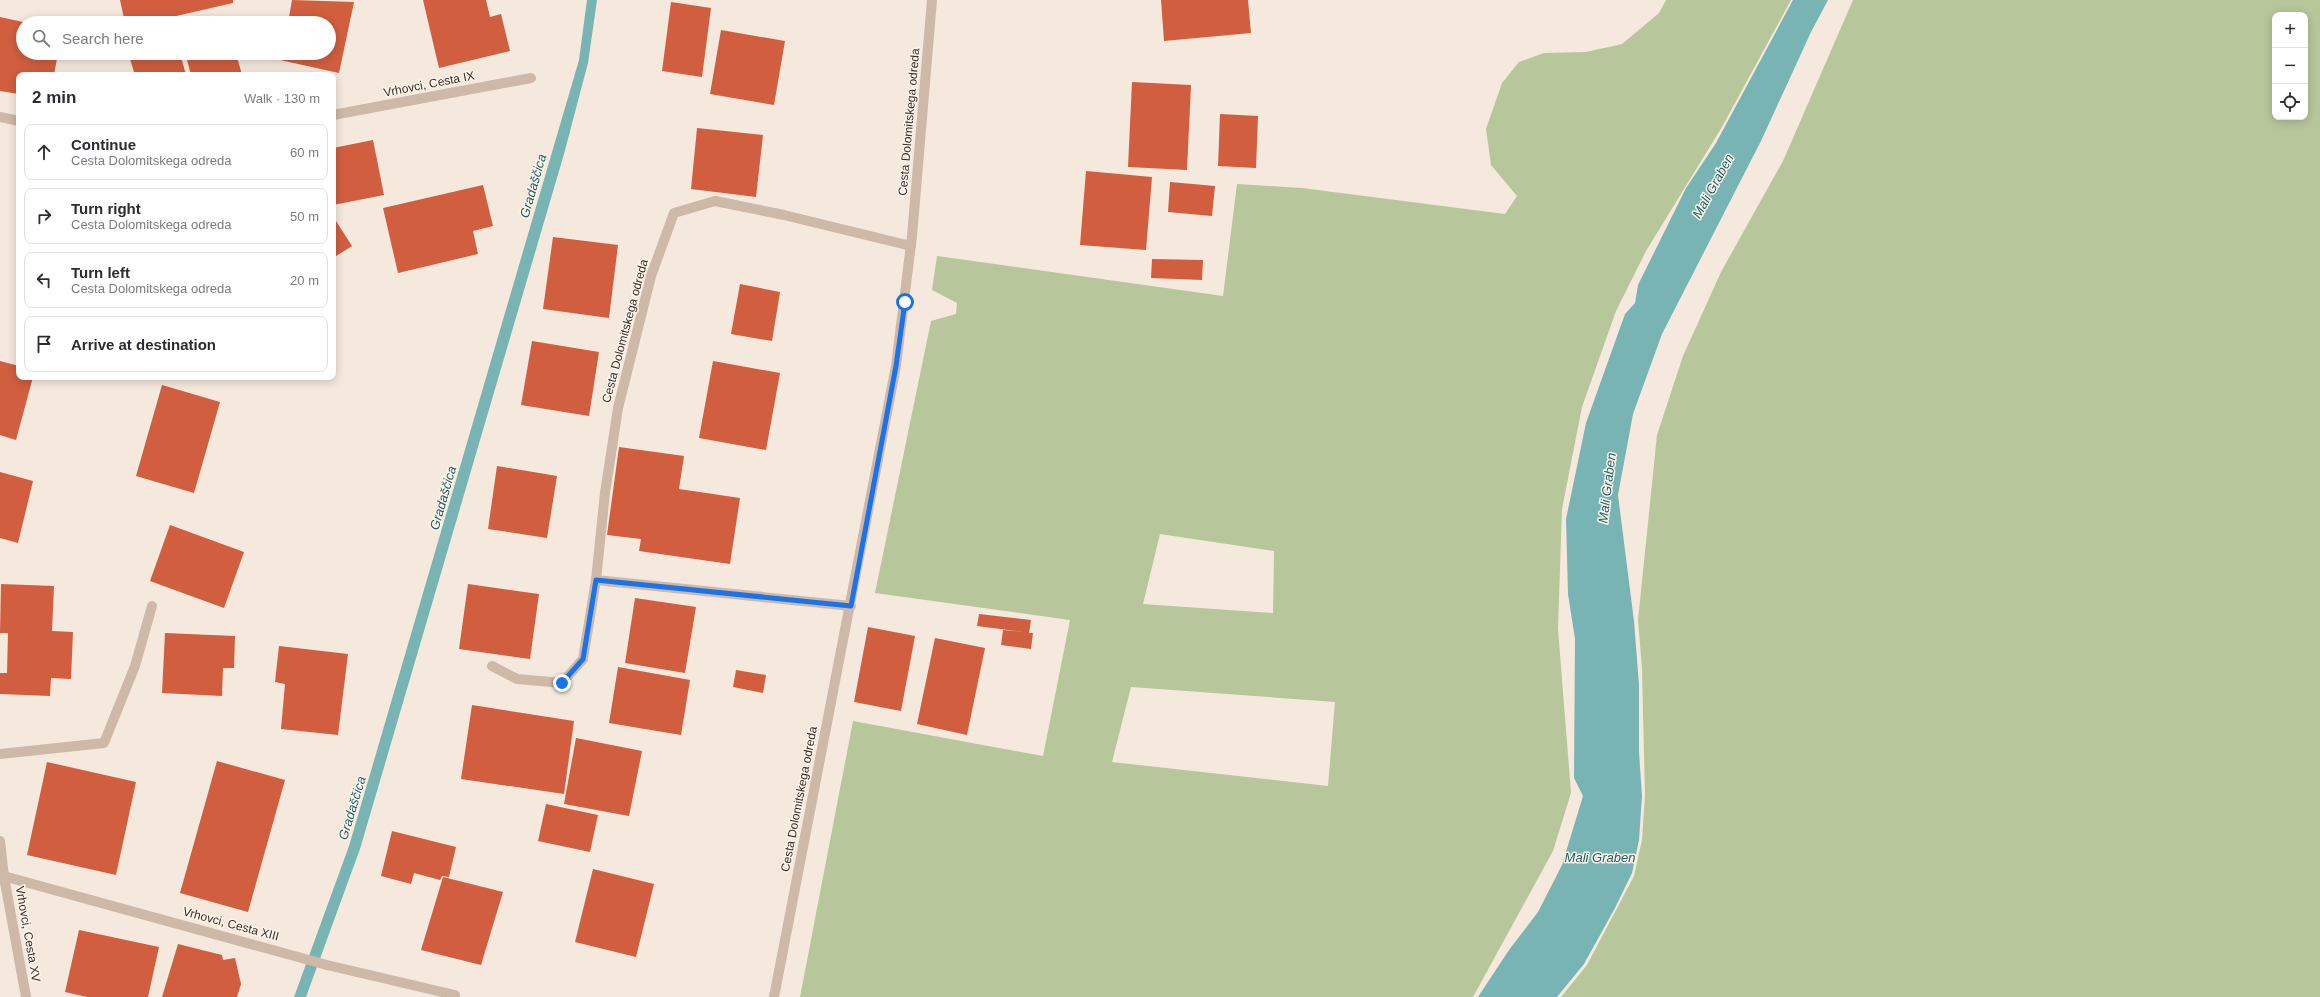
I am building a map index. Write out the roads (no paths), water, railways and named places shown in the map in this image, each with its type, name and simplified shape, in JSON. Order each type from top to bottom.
[{"type":"street","name":"Cesta Dolomitskega odreda","points":[[774,997],[851,606],[896,366],[911,246],[932,0]]},
{"type":"street","name":"Vrhovci, Cesta IX","points":[[336,114],[531,78]]},
{"type":"street","points":[[0,117],[16,120]]},
{"type":"street","name":"Cesta Dolomitskega odreda","points":[[492,666],[518,679],[562,683],[583,659],[596,580],[605,493],[618,408],[651,276],[674,213],[715,201],[784,215],[911,246]]},
{"type":"street","points":[[596,580],[851,606]]},
{"type":"street","points":[[0,754],[104,743],[135,666],[152,606]]},
{"type":"street","name":"Vrhovci, Cesta XV","points":[[0,841],[2,876],[26,997]]},
{"type":"street","name":"Vrhovci, Cesta XIII","points":[[2,876],[327,965],[455,995]]},
{"type":"water","name":"Gradaščica","points":[[587,0],[597,0],[588,63],[564,154],[360,849],[306,997],[294,997],[349,846],[579,60]]},
{"type":"water","name":"Mali Graben","points":[[1793,0],[1828,0],[1811,32],[1761,141],[1662,334],[1633,414],[1618,495],[1634,621],[1639,685],[1639,752],[1642,796],[1639,840],[1632,873],[1615,908],[1584,964],[1557,997],[1478,997],[1509,950],[1538,912],[1562,865],[1583,796],[1574,778],[1575,639],[1568,594],[1566,519],[1586,423],[1625,314],[1635,303],[1638,285],[1686,188],[1716,143]]}]
